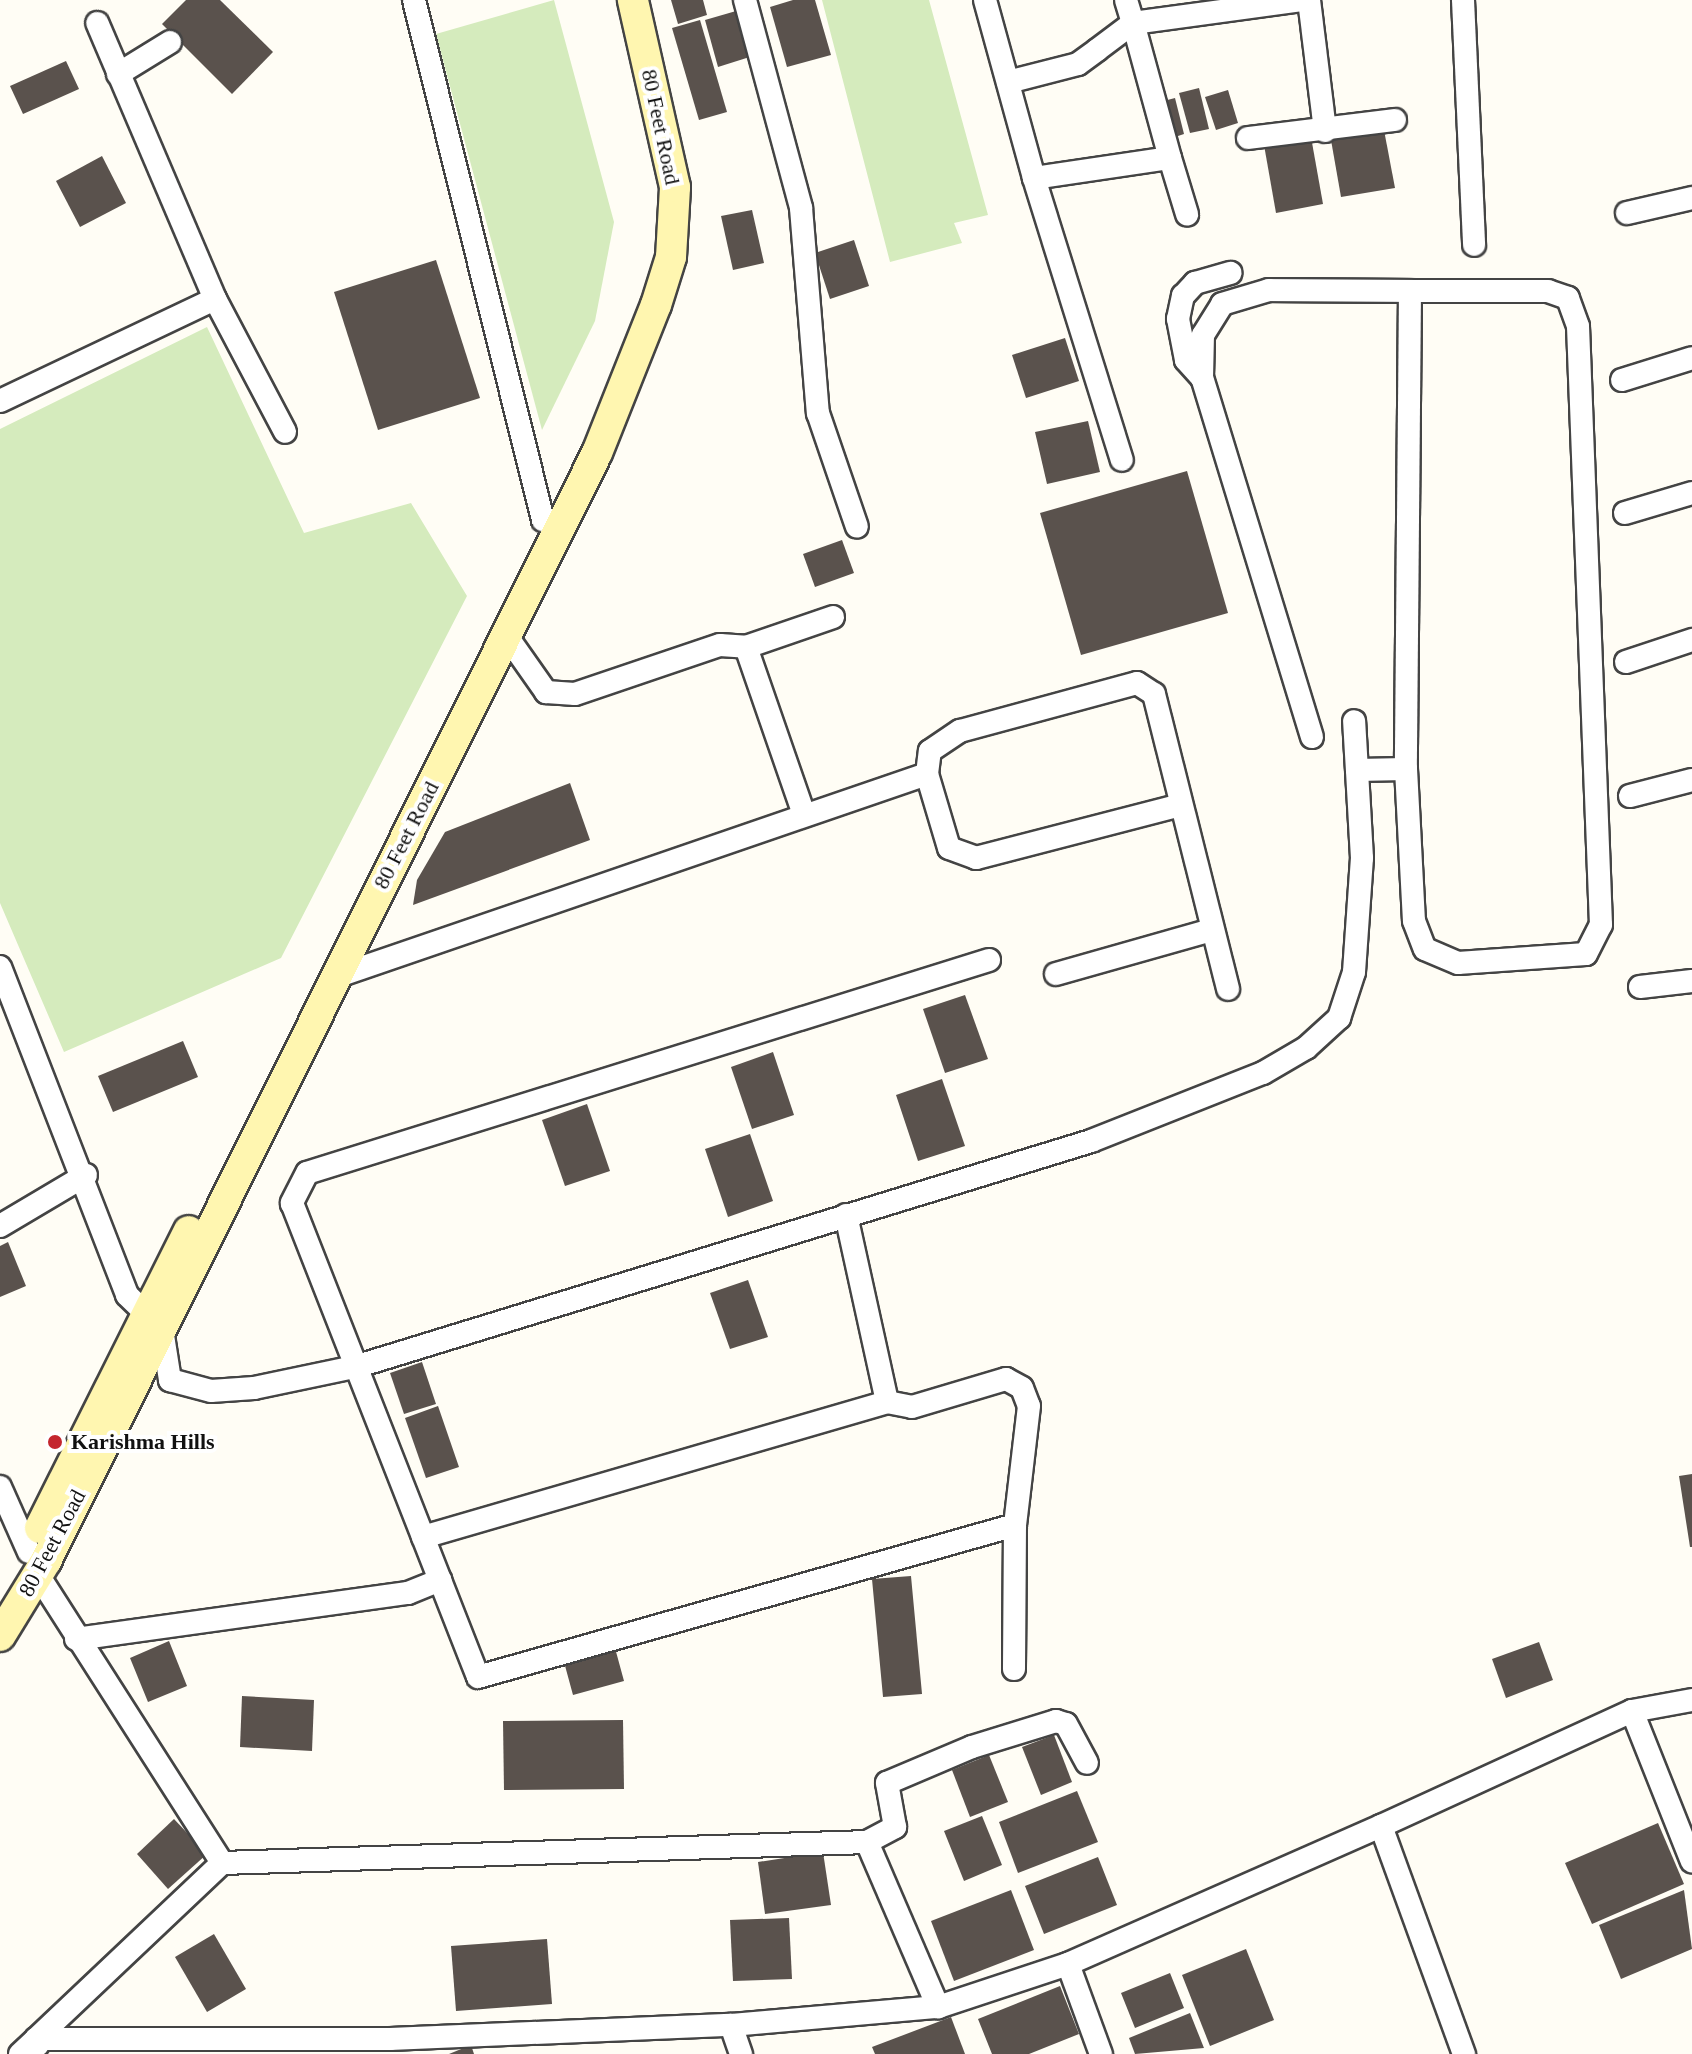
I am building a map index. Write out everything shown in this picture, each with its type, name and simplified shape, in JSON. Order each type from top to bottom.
[{"type":"main road","name":"80 Feet Road","points":[[0,1636],[543,520],[643,287],[657,231],[654,167],[614,0]]},
{"type":"main road","name":"80 Feet Road","points":[[152,1321],[335,977],[597,453],[671,257],[672,164],[633,0]]},
{"type":"main road","name":"80 Feet Road","points":[[0,1598],[33,1564]]},
{"type":"street","points":[[414,0],[543,520]]},
{"type":"street","points":[[745,0],[801,208],[818,413],[857,527]]},
{"type":"street","points":[[985,0],[1034,178],[1122,460]]},
{"type":"street","points":[[1126,0],[1187,214]]},
{"type":"street","points":[[1463,0],[1474,245]]},
{"type":"street","points":[[1008,82],[1078,64],[1133,23],[1295,1],[1325,131]]},
{"type":"street","points":[[97,23],[215,299],[285,432]]},
{"type":"street","points":[[118,74],[170,42]]},
{"type":"street","points":[[1248,138],[1325,131],[1395,120]]},
{"type":"street","points":[[1034,178],[1170,158]]},
{"type":"street","points":[[1627,213],[1692,198]]},
{"type":"street","points":[[1202,378],[1186,360],[1178,319],[1183,296],[1195,283],[1231,273]]},
{"type":"street","points":[[1312,737],[1202,378],[1203,335],[1222,304],[1269,290],[1548,291],[1568,298],[1578,326],[1601,925],[1586,954],[1458,963],[1425,949],[1414,921],[1406,769],[1410,291]]},
{"type":"street","points":[[0,401],[215,299]]},
{"type":"street","points":[[1622,380],[1692,358]]},
{"type":"street","points":[[1625,513],[1692,493]]},
{"type":"street","points":[[506,635],[546,692],[575,694],[720,645],[746,647],[833,617]]},
{"type":"street","points":[[1626,662],[1692,640]]},
{"type":"street","points":[[746,647],[803,812]]},
{"type":"street","points":[[1181,805],[976,858],[949,848],[927,774],[930,751],[960,731],[1137,683],[1154,694],[1228,989]]},
{"type":"street","points":[[0,967],[86,1175],[127,1295],[152,1321],[170,1380],[211,1391],[358,1366],[1091,1141],[1263,1073],[1306,1048],[1339,1018],[1354,972],[1362,858],[1354,721]]},
{"type":"street","points":[[1357,770],[1406,769]]},
{"type":"street","points":[[335,977],[803,812],[927,774]]},
{"type":"street","points":[[1630,796],[1692,780]]},
{"type":"street","points":[[1056,974],[1212,930]]},
{"type":"street","points":[[989,960],[307,1173],[292,1203],[478,1677],[1015,1525]]},
{"type":"street","points":[[1640,987],[1692,981]]},
{"type":"street","points":[[0,1226],[86,1175]]},
{"type":"street","points":[[846,1215],[887,1402]]},
{"type":"street","points":[[423,1537],[887,1402],[912,1407],[1006,1379],[1022,1388],[1029,1406],[1015,1525],[1014,1669]]},
{"type":"street","points":[[0,1487],[33,1564],[76,1639],[222,1863]]},
{"type":"street","points":[[76,1639],[408,1593],[440,1580]]},
{"type":"street","points":[[32,2049],[392,2047],[731,2025],[938,2007],[1068,1964],[1632,1711],[1692,1700]]},
{"type":"street","points":[[1632,1711],[1692,1862]]},
{"type":"street","points":[[32,2049],[222,1863],[867,1842],[895,1827],[887,1783],[972,1747],[1056,1721],[1066,1724],[1087,1763]]},
{"type":"street","points":[[1381,1826],[1464,2054]]},
{"type":"street","points":[[867,1842],[938,2007]]},
{"type":"street","points":[[1068,1964],[1101,2054]]},
{"type":"street","points":[[731,2025],[741,2054]]},
{"type":"green space","points":[[554,0],[614,222],[595,321],[542,430],[436,34]]},
{"type":"green space","points":[[822,0],[929,0],[988,215],[954,223],[962,243],[890,262]]},
{"type":"green space","points":[[207,327],[304,533],[411,503],[467,596],[281,958],[64,1052],[0,903],[0,429]]},
{"type":"building","points":[[186,0],[220,0],[273,52],[232,94],[162,24]]},
{"type":"building","points":[[671,0],[703,0],[707,15],[678,24]]},
{"type":"building","points":[[793,0],[815,0],[831,55],[787,67],[770,7]]},
{"type":"building","points":[[743,9],[756,55],[718,67],[705,20]]},
{"type":"building","points":[[700,20],[727,112],[699,120],[672,28]]},
{"type":"building","points":[[66,61],[79,89],[23,114],[10,86]]},
{"type":"building","points":[[1199,88],[1209,129],[1190,133],[1179,93]]},
{"type":"building","points":[[1228,90],[1238,123],[1216,130],[1205,97]]},
{"type":"building","points":[[1175,98],[1184,134],[1166,140],[1156,103]]},
{"type":"building","points":[[1384,130],[1395,188],[1341,197],[1331,140]]},
{"type":"building","points":[[1311,137],[1323,204],[1276,213],[1264,145]]},
{"type":"building","points":[[102,156],[126,203],[80,227],[56,181]]},
{"type":"building","points":[[752,210],[764,263],[733,270],[721,216]]},
{"type":"building","points":[[854,240],[869,286],[830,299],[815,253]]},
{"type":"building","points":[[436,260],[480,398],[378,430],[334,292]]},
{"type":"building","points":[[1065,338],[1079,381],[1026,398],[1012,355]]},
{"type":"building","points":[[1088,421],[1100,472],[1047,484],[1035,432]]},
{"type":"building","points":[[1187,471],[1228,613],[1081,655],[1040,513]]},
{"type":"building","points":[[842,540],[854,573],[815,587],[803,554]]},
{"type":"building","points":[[570,783],[590,840],[413,905],[417,880],[445,832]]},
{"type":"building","points":[[965,995],[988,1059],[945,1073],[923,1009]]},
{"type":"building","points":[[183,1041],[198,1077],[113,1112],[98,1076]]},
{"type":"building","points":[[773,1052],[794,1115],[752,1129],[731,1067]]},
{"type":"building","points":[[942,1079],[965,1146],[918,1161],[896,1095]]},
{"type":"building","points":[[587,1104],[610,1171],[565,1186],[542,1120]]},
{"type":"building","points":[[750,1134],[773,1201],[728,1217],[705,1149]]},
{"type":"building","points":[[8,1242],[26,1286],[0,1297],[0,1246]]},
{"type":"building","points":[[748,1280],[768,1337],[730,1349],[710,1293]]},
{"type":"building","points":[[422,1362],[436,1404],[404,1414],[390,1373]]},
{"type":"building","points":[[438,1406],[459,1467],[426,1478],[405,1418]]},
{"type":"building","points":[[1692,1474],[1692,1547],[1690,1547],[1679,1476]]},
{"type":"building","points":[[911,1576],[922,1694],[883,1697],[872,1579]]},
{"type":"building","points":[[169,1641],[187,1686],[148,1702],[130,1658]]},
{"type":"building","points":[[1539,1642],[1553,1680],[1506,1698],[1492,1659]]},
{"type":"building","points":[[615,1648],[624,1681],[573,1695],[564,1662]]},
{"type":"building","points":[[242,1696],[314,1700],[312,1751],[240,1747]]},
{"type":"building","points":[[623,1720],[624,1789],[504,1790],[503,1721]]},
{"type":"building","points":[[1054,1735],[1072,1782],[1041,1795],[1022,1747]]},
{"type":"building","points":[[989,1755],[1008,1802],[970,1817],[952,1770]]},
{"type":"building","points":[[1077,1791],[1098,1842],[1018,1873],[999,1822]]},
{"type":"building","points":[[982,1816],[1002,1865],[964,1881],[944,1831]]},
{"type":"building","points":[[174,1819],[207,1854],[168,1889],[137,1854]]},
{"type":"building","points":[[1658,1823],[1684,1884],[1592,1924],[1565,1863]]},
{"type":"building","points":[[823,1852],[831,1905],[765,1914],[758,1862]]},
{"type":"building","points":[[1098,1857],[1117,1905],[1044,1934],[1025,1886]]},
{"type":"building","points":[[1011,1890],[1034,1950],[954,1981],[931,1921]]},
{"type":"building","points":[[1684,1890],[1692,1949],[1621,1979],[1599,1925]]},
{"type":"building","points":[[789,1918],[792,1979],[733,1981],[730,1920]]},
{"type":"building","points":[[214,1934],[246,1989],[207,2012],[175,1957]]},
{"type":"building","points":[[547,1939],[552,2004],[456,2011],[451,1946]]},
{"type":"building","points":[[1246,1949],[1274,2020],[1210,2046],[1182,1975]]},
{"type":"building","points":[[1170,1973],[1184,2008],[1135,2028],[1121,1993]]},
{"type":"building","points":[[1060,1986],[1079,2034],[1029,2054],[992,2054],[978,2019]]},
{"type":"building","points":[[1190,2013],[1204,2048],[1135,2054],[1129,2038]]},
{"type":"building","points":[[951,2017],[965,2054],[875,2054],[872,2047]]},
{"type":"building","points":[[471,2045],[474,2054],[449,2054]]},
{"type":"place","name":"Karishma Hills","points":[[55,1442]]}]
